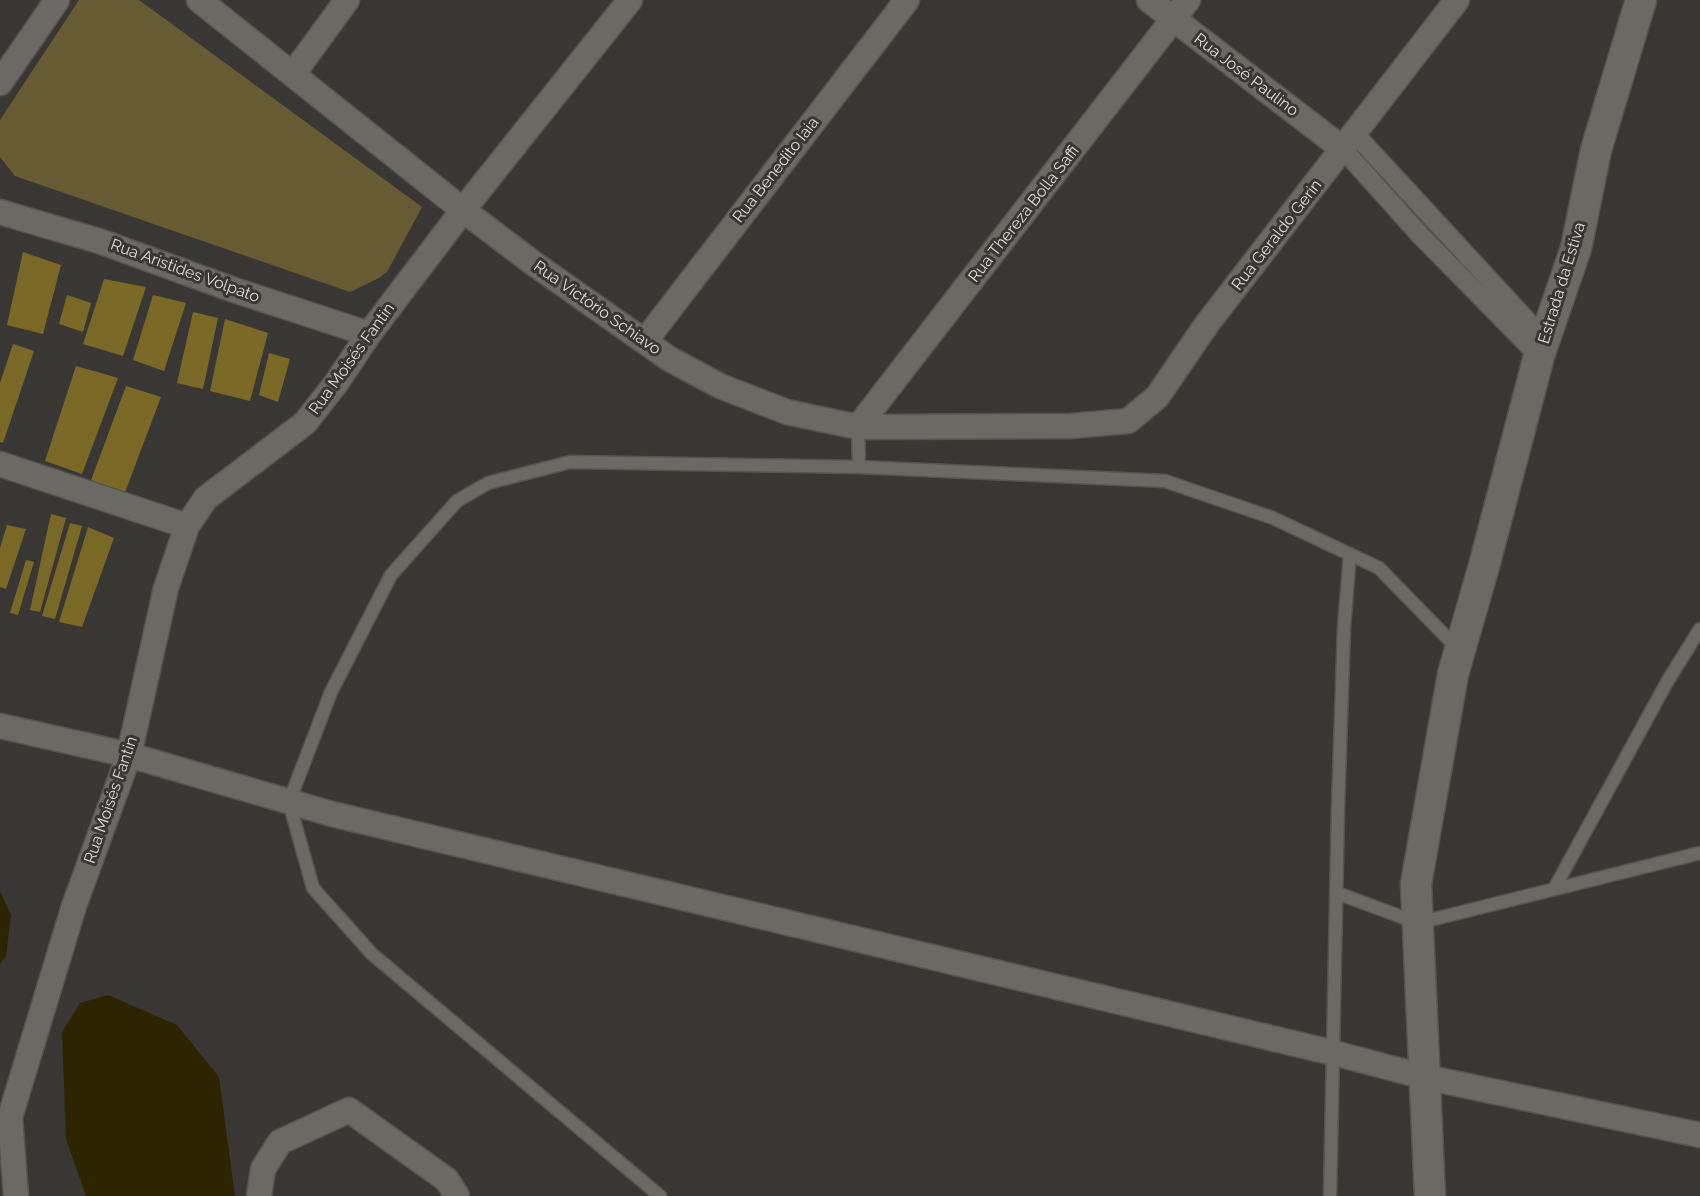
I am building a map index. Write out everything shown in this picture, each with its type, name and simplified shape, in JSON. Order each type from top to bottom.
[{"type":"street","points":[[0,83],[57,0]]},
{"type":"street","name":"Rua Victório Schiavo","points":[[199,0],[533,263],[668,358],[720,386],[788,412],[858,427],[1071,426]]},
{"type":"street","points":[[294,74],[347,0]]},
{"type":"street","name":"Rua Moisés Fantin","points":[[16,1196],[10,1117],[74,906],[129,754],[166,588],[187,526],[206,498],[305,423],[463,210],[630,0]]},
{"type":"street","name":"Rua Benedito Iaia","points":[[645,340],[907,0]]},
{"type":"street","name":"Rua José Paulino","points":[[1149,0],[1317,128],[1349,141]]},
{"type":"street","name":"Rua Thereza Bolla Saffi","points":[[858,427],[1188,0]]},
{"type":"street","name":"Rua Geraldo Gerin","points":[[1071,426],[1128,421],[1157,397],[1207,324],[1457,0]]},
{"type":"street","name":"Estrada da Estiva","points":[[1430,1196],[1416,884],[1453,674],[1542,348],[1576,248],[1596,150],[1641,0]]},
{"type":"street","points":[[1349,141],[1419,235],[1542,348]]},
{"type":"street","name":"Rua Aristides Volpato","points":[[0,212],[99,241],[234,290],[369,334]]},
{"type":"street","points":[[0,464],[187,526]]},
{"type":"street","points":[[0,726],[129,754],[332,814],[1334,1053],[1425,1077],[1700,1135]]},
{"type":"street","points":[[259,1196],[263,1169],[280,1142],[348,1110],[447,1180],[457,1196]]},
{"type":"lane","points":[[858,427],[859,467]]},
{"type":"lane","points":[[660,1196],[372,954],[313,888],[289,802],[331,692],[391,575],[457,501],[488,483],[570,462],[859,467],[1165,481],[1273,518],[1379,568],[1460,651]]},
{"type":"lane","points":[[1330,1196],[1344,639],[1350,554]]},
{"type":"lane","points":[[1554,889],[1667,682],[1700,629]]},
{"type":"lane","points":[[1337,893],[1418,923],[1700,853]]},
{"type":"shaded area","points":[[79,0],[139,0],[422,207],[387,272],[350,292],[15,176],[0,157],[0,120]]},
{"type":"shaded area","points":[[0,891],[11,915],[6,956],[0,964]]},
{"type":"shaded area","points":[[108,995],[177,1025],[219,1077],[235,1196],[86,1196],[66,1139],[62,1032],[80,1003]]},
{"type":"building","points":[[23,252],[61,265],[43,334],[7,325]]},
{"type":"building","points":[[104,279],[146,287],[123,356],[83,344]]},
{"type":"building","points":[[67,295],[91,303],[83,332],[59,324]]},
{"type":"building","points":[[153,295],[186,303],[164,371],[133,360]]},
{"type":"building","points":[[193,312],[218,318],[203,389],[177,383]]},
{"type":"building","points":[[225,319],[268,333],[250,401],[210,391]]},
{"type":"building","points":[[13,344],[34,351],[3,443],[0,442],[0,383]]},
{"type":"building","points":[[269,353],[290,359],[278,402],[259,395]]},
{"type":"building","points":[[76,366],[118,378],[82,474],[45,461]]},
{"type":"building","points":[[126,386],[161,397],[124,495],[90,483]]},
{"type":"building","points":[[51,514],[66,518],[40,612],[30,610]]},
{"type":"building","points":[[70,523],[82,526],[55,619],[42,616]]},
{"type":"building","points":[[7,525],[26,529],[6,589],[0,587],[0,548]]},
{"type":"building","points":[[88,527],[114,538],[82,627],[59,622]]},
{"type":"building","points":[[26,560],[34,562],[18,615],[10,613]]}]
